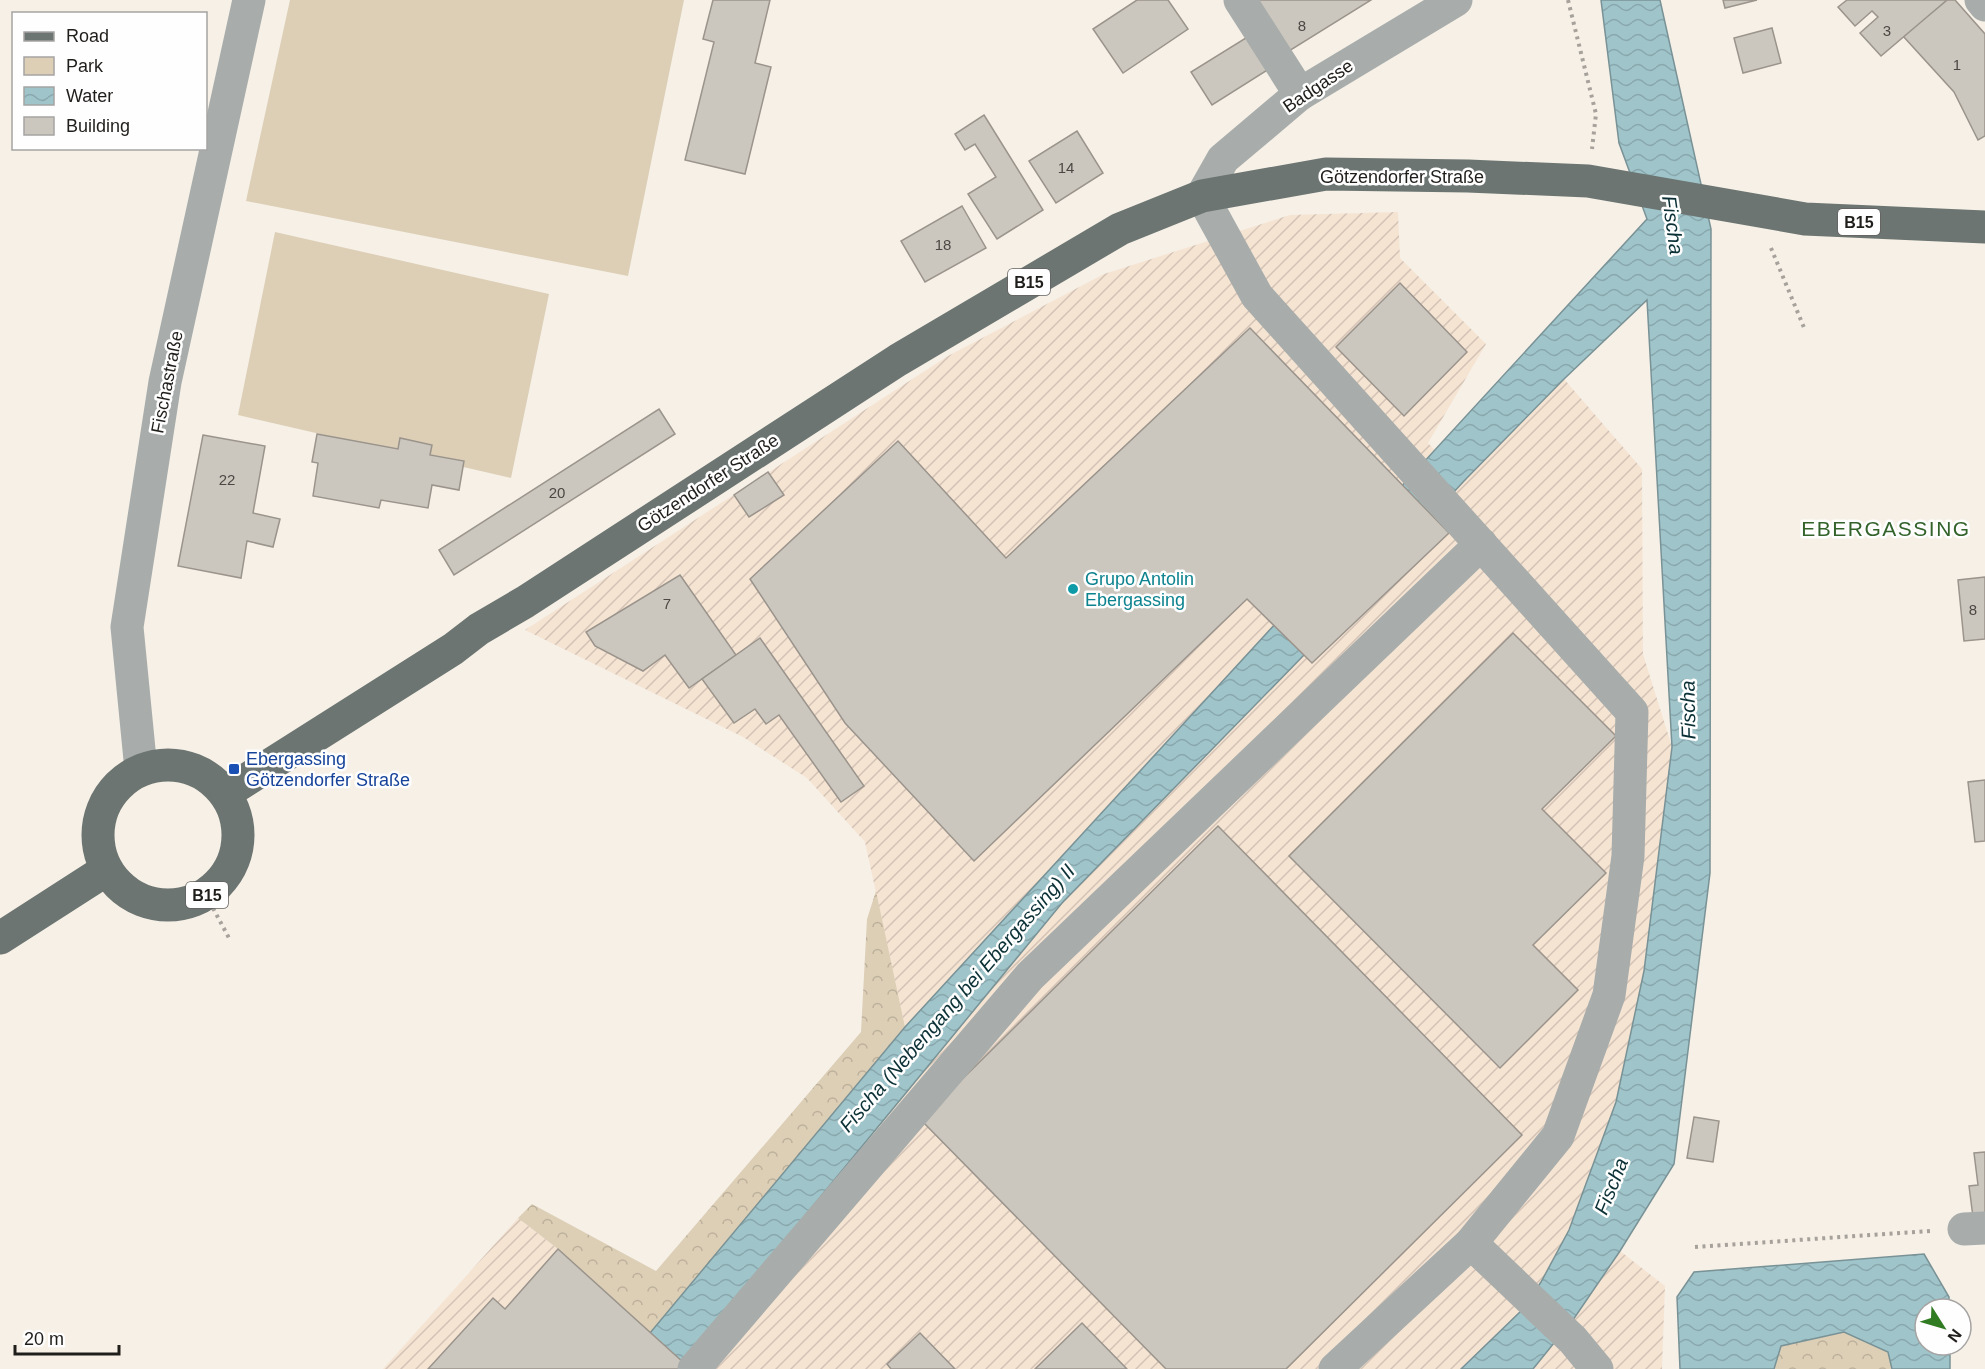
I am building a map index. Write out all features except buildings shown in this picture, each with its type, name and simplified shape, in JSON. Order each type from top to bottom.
[{"type":"main road","name":"Götzendorfer Straße","points":[[227,792],[898,360],[1120,228],[1202,196],[1326,174],[1468,176],[1595,182]]},
{"type":"main road","name":"B15","points":[[1595,182],[1805,219],[1985,227]]},
{"type":"main road","name":"B15","points":[[164,764],[188,766],[209,777],[227,792],[238,820],[238,849],[227,875],[206,895],[179,905],[151,904],[125,891],[106,870],[99,847],[98,824],[106,801],[121,782],[141,770],[164,764]]},
{"type":"main road","points":[[13,929],[106,870]]},
{"type":"street","name":"Fischastraße","points":[[141,770],[127,627],[165,382],[249,0]]},
{"type":"street","points":[[1240,0],[1300,94]]},
{"type":"street","points":[[1982,0],[1985,5]]},
{"type":"street","name":"Badgasse","points":[[1202,196],[1223,159],[1300,94],[1452,1]]},
{"type":"street","points":[[1202,196],[1257,296],[1632,712],[1628,856],[1609,995],[1558,1136],[1471,1243],[1335,1369]]},
{"type":"street","points":[[694,1369],[1030,976],[1481,544]]},
{"type":"street","points":[[1471,1243],[1573,1340],[1597,1369]]},
{"type":"path","points":[[1568,0],[1596,114],[1595,182]]},
{"type":"path","points":[[1774,255],[1805,330]]},
{"type":"path","points":[[206,895],[229,938]]},
{"type":"path","points":[[1695,1247],[1974,1228]]},
{"type":"shaded area","points":[[1398,212],[1400,258],[1486,344],[1428,443],[1464,481],[1564,379],[1642,469],[1643,654],[1672,747],[1644,971],[1616,1102],[1569,1230],[1542,1282],[1575,1316],[1620,1251],[1665,1286],[1662,1369],[383,1369],[518,1218],[558,1249],[651,1333],[905,1027],[865,842],[807,778],[743,737],[525,630],[948,356],[1104,274],[1290,215]]},
{"type":"green space","points":[[290,0],[684,0],[628,276],[246,201]]},
{"type":"green space","points":[[275,232],[549,294],[511,478],[238,415]]},
{"type":"green space","points":[[876,891],[905,1027],[651,1333],[558,1249],[518,1218],[532,1204],[656,1271],[861,1032],[867,919]]},
{"type":"green space","points":[[1844,1332],[1889,1352],[1892,1369],[1774,1369],[1781,1346]]},
{"type":"water","points":[[1601,0],[1660,0],[1711,229],[1710,873],[1674,1164],[1620,1251],[1575,1317],[1533,1369],[1461,1369],[1522,1310],[1541,1282],[1569,1230],[1616,1102],[1644,971],[1672,747],[1647,300],[1564,379],[1464,481],[1304,655],[1062,903],[679,1369],[620,1369],[905,1027],[1647,219],[1619,143]]},
{"type":"water","points":[[1924,1254],[1949,1297],[1913,1297],[1913,1357],[1950,1357],[1950,1369],[1892,1369],[1888,1352],[1844,1332],[1781,1346],[1774,1369],[1680,1369],[1677,1297],[1694,1272]]},
{"type":"place","name":"Grupo Antolin Ebergassing","points":[[1073,589]]},
{"type":"place","name":"Ebergassing Götzendorfer Straße","points":[[234,769]]},
{"type":"district","name":"EBERGASSING","points":[[1886,528]]},
{"type":"water label","name":"Fischa","points":[[1673,225]]},
{"type":"water label","name":"Fischa","points":[[1688,710]]},
{"type":"water label","name":"Fischa (Nebengang bei Ebergassing) II","points":[[957,998]]},
{"type":"water label","name":"Fischa","points":[[1611,1186]]}]
